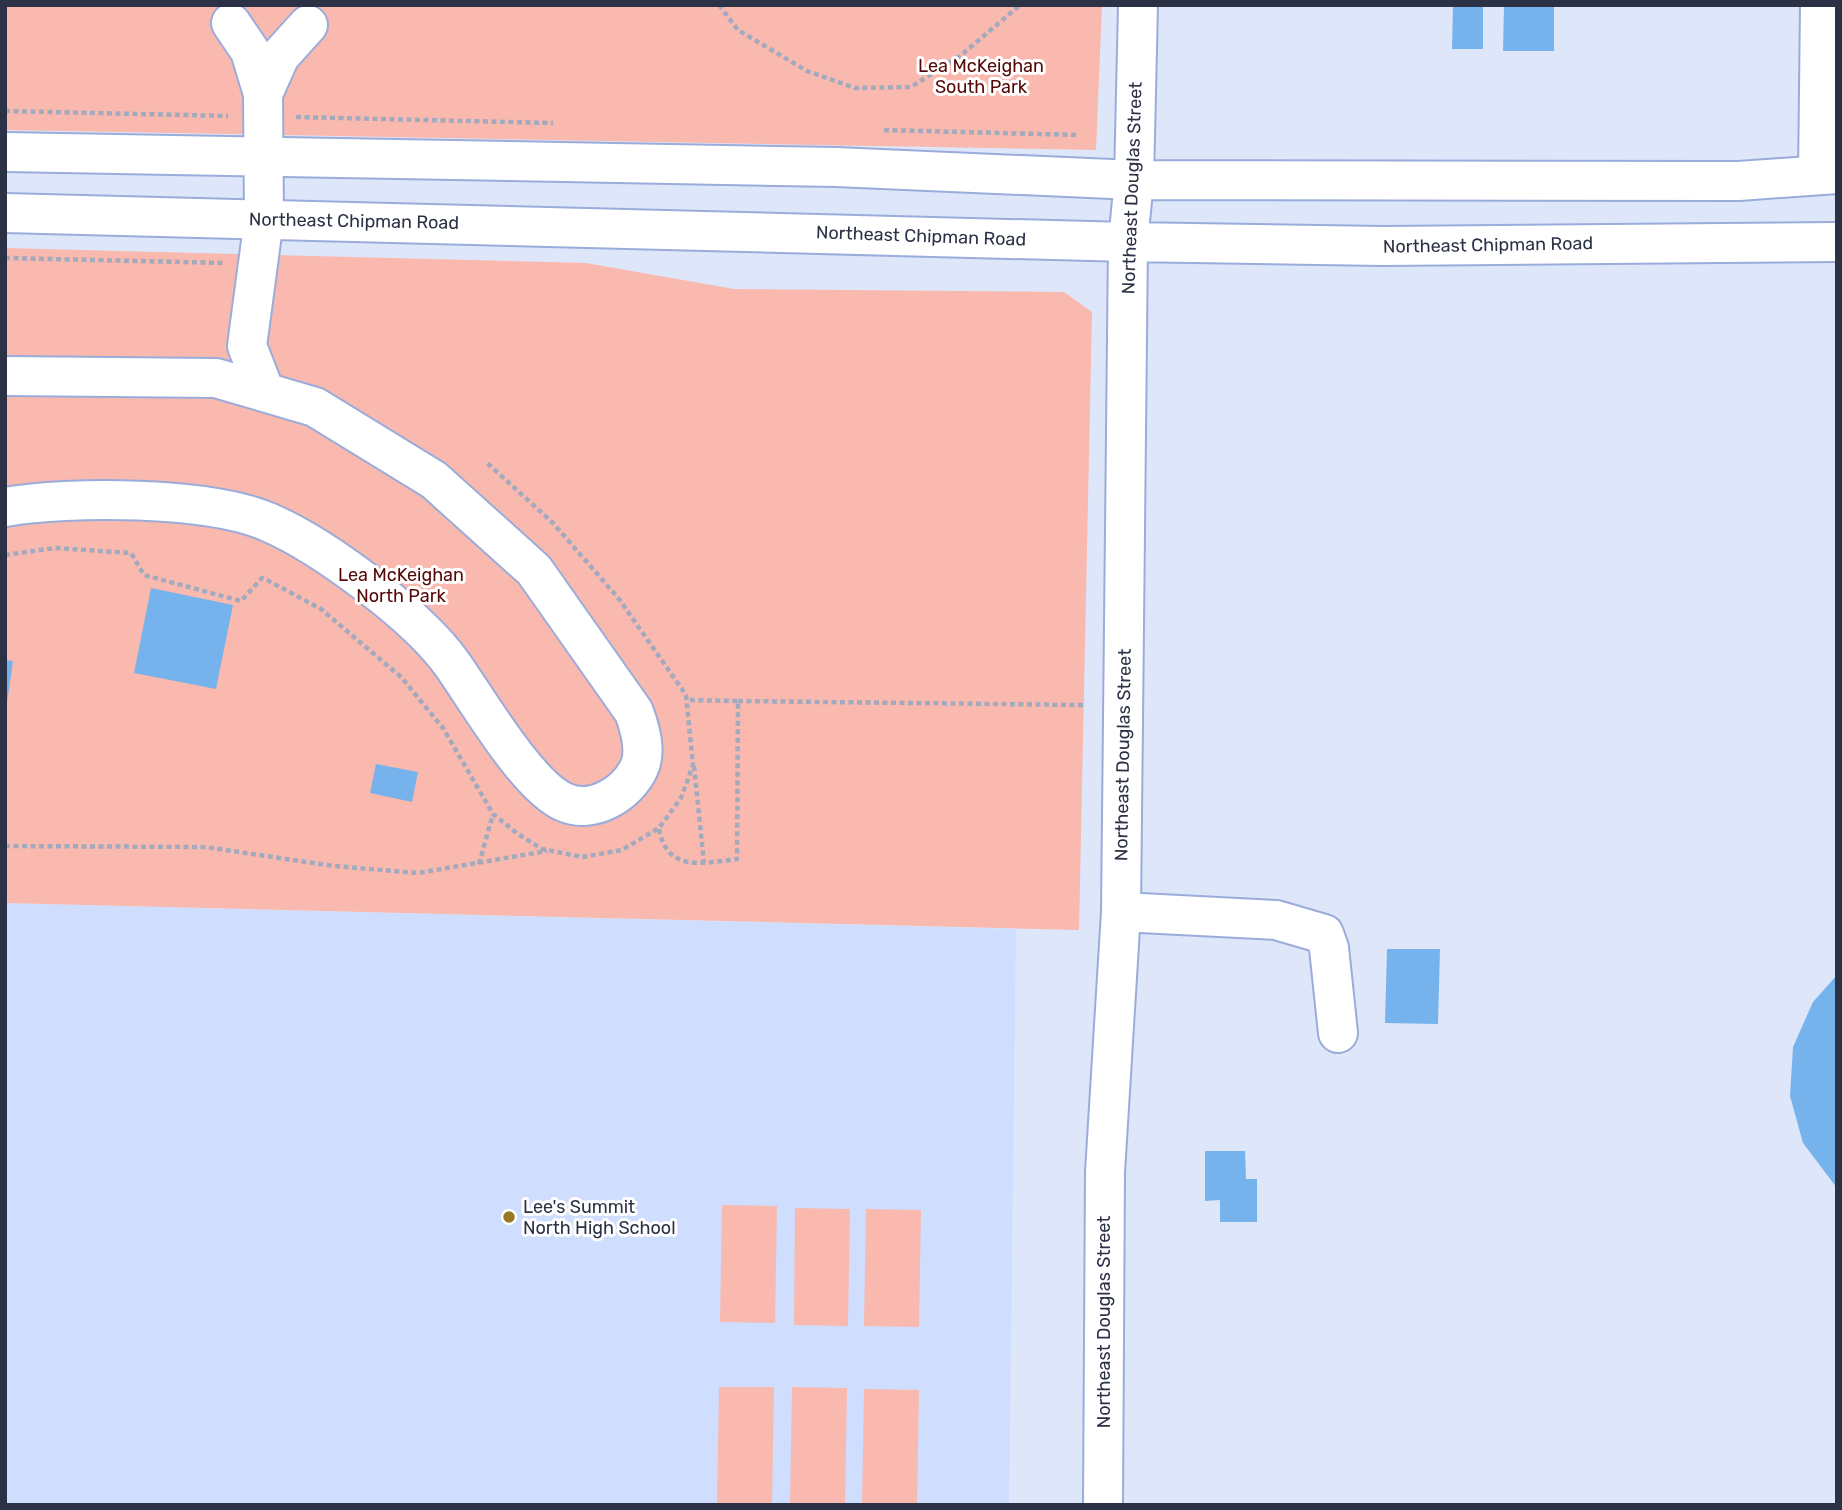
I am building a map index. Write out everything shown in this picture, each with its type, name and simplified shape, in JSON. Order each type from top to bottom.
[{"type":"main road","name":"Northeast Douglas Street","points":[[1103,1505],[1105,1172],[1121,912],[1128,242],[1134,180],[1138,5]]},
{"type":"main road","points":[[5,152],[836,167],[1134,180],[1739,181],[1827,175],[1821,5]]},
{"type":"main road","points":[[231,23],[250,51],[262,105],[264,219],[247,346],[265,393]]},
{"type":"main road","points":[[262,105],[280,56],[308,24]]},
{"type":"main road","name":"Northeast Chipman Road","points":[[5,213],[1128,242],[1384,246],[1837,242]]},
{"type":"main road","points":[[216,378],[247,346]]},
{"type":"main road","points":[[5,376],[216,378],[315,407],[434,480],[534,570],[634,712],[642,735],[639,767],[620,794],[596,804],[566,804],[539,787],[435,644],[399,609],[340,564],[267,521],[190,504],[44,500],[5,507]]},
{"type":"main road","points":[[1121,912],[1276,920],[1324,934],[1329,948],[1338,1033]]},
{"type":"path","points":[[719,5],[738,30],[807,71],[855,88],[911,87],[960,56],[1020,5]]},
{"type":"path","points":[[5,111],[262,105],[566,123]]},
{"type":"path","points":[[871,130],[1079,135]]},
{"type":"path","points":[[5,258],[239,263]]},
{"type":"path","points":[[485,461],[553,523],[619,599],[687,700],[704,863]]},
{"type":"path","points":[[5,555],[55,548],[131,553],[144,575],[240,600],[262,578],[267,580],[321,610],[401,677],[443,728],[493,814],[518,834],[549,850],[582,857],[622,850],[659,828],[681,798],[693,758]]},
{"type":"path","points":[[687,700],[1083,705]]},
{"type":"path","points":[[659,828],[662,842],[675,857],[693,864],[737,859],[738,701]]},
{"type":"path","points":[[479,864],[493,814]]},
{"type":"path","points":[[5,846],[206,847],[334,866],[418,873],[549,850]]},
{"type":"shaded area","name":"Lee's Summit North High School","points":[[5,903],[1016,929],[1009,1505],[5,1505]]},
{"type":"green space","name":"Lea McKeighan South Park","points":[[5,5],[1102,5],[1096,150],[5,130]]},
{"type":"green space","name":"Lea McKeighan North Park","points":[[5,248],[586,263],[734,289],[1064,292],[1092,312],[1079,930],[5,903]]},
{"type":"green space","points":[[722,1205],[777,1206],[775,1323],[720,1322]]},
{"type":"green space","points":[[795,1208],[850,1209],[848,1326],[794,1325]]},
{"type":"green space","points":[[866,1209],[921,1210],[919,1327],[864,1326]]},
{"type":"green space","points":[[719,1387],[774,1387],[772,1504],[717,1504]]},
{"type":"green space","points":[[792,1387],[847,1388],[845,1505],[790,1504]]},
{"type":"green space","points":[[864,1389],[919,1390],[917,1505],[862,1505]]},
{"type":"building","points":[[1453,5],[1483,6],[1483,49],[1452,49]]},
{"type":"building","points":[[1504,5],[1554,5],[1554,51],[1503,51]]},
{"type":"building","points":[[151,588],[233,605],[216,689],[134,673]]},
{"type":"building","points":[[5,660],[13,661],[7,703],[5,703]]},
{"type":"building","points":[[376,764],[418,772],[412,802],[370,793]]},
{"type":"building","points":[[1387,949],[1440,949],[1438,1024],[1385,1023]]},
{"type":"building","points":[[1837,975],[1837,1188],[1803,1143],[1790,1096],[1793,1047],[1813,1002]]},
{"type":"building","points":[[1205,1151],[1245,1151],[1246,1179],[1257,1179],[1257,1222],[1220,1222],[1220,1200],[1205,1201]]},
{"type":"place","name":"Lee's Summit North High School","points":[[509,1217]]}]
